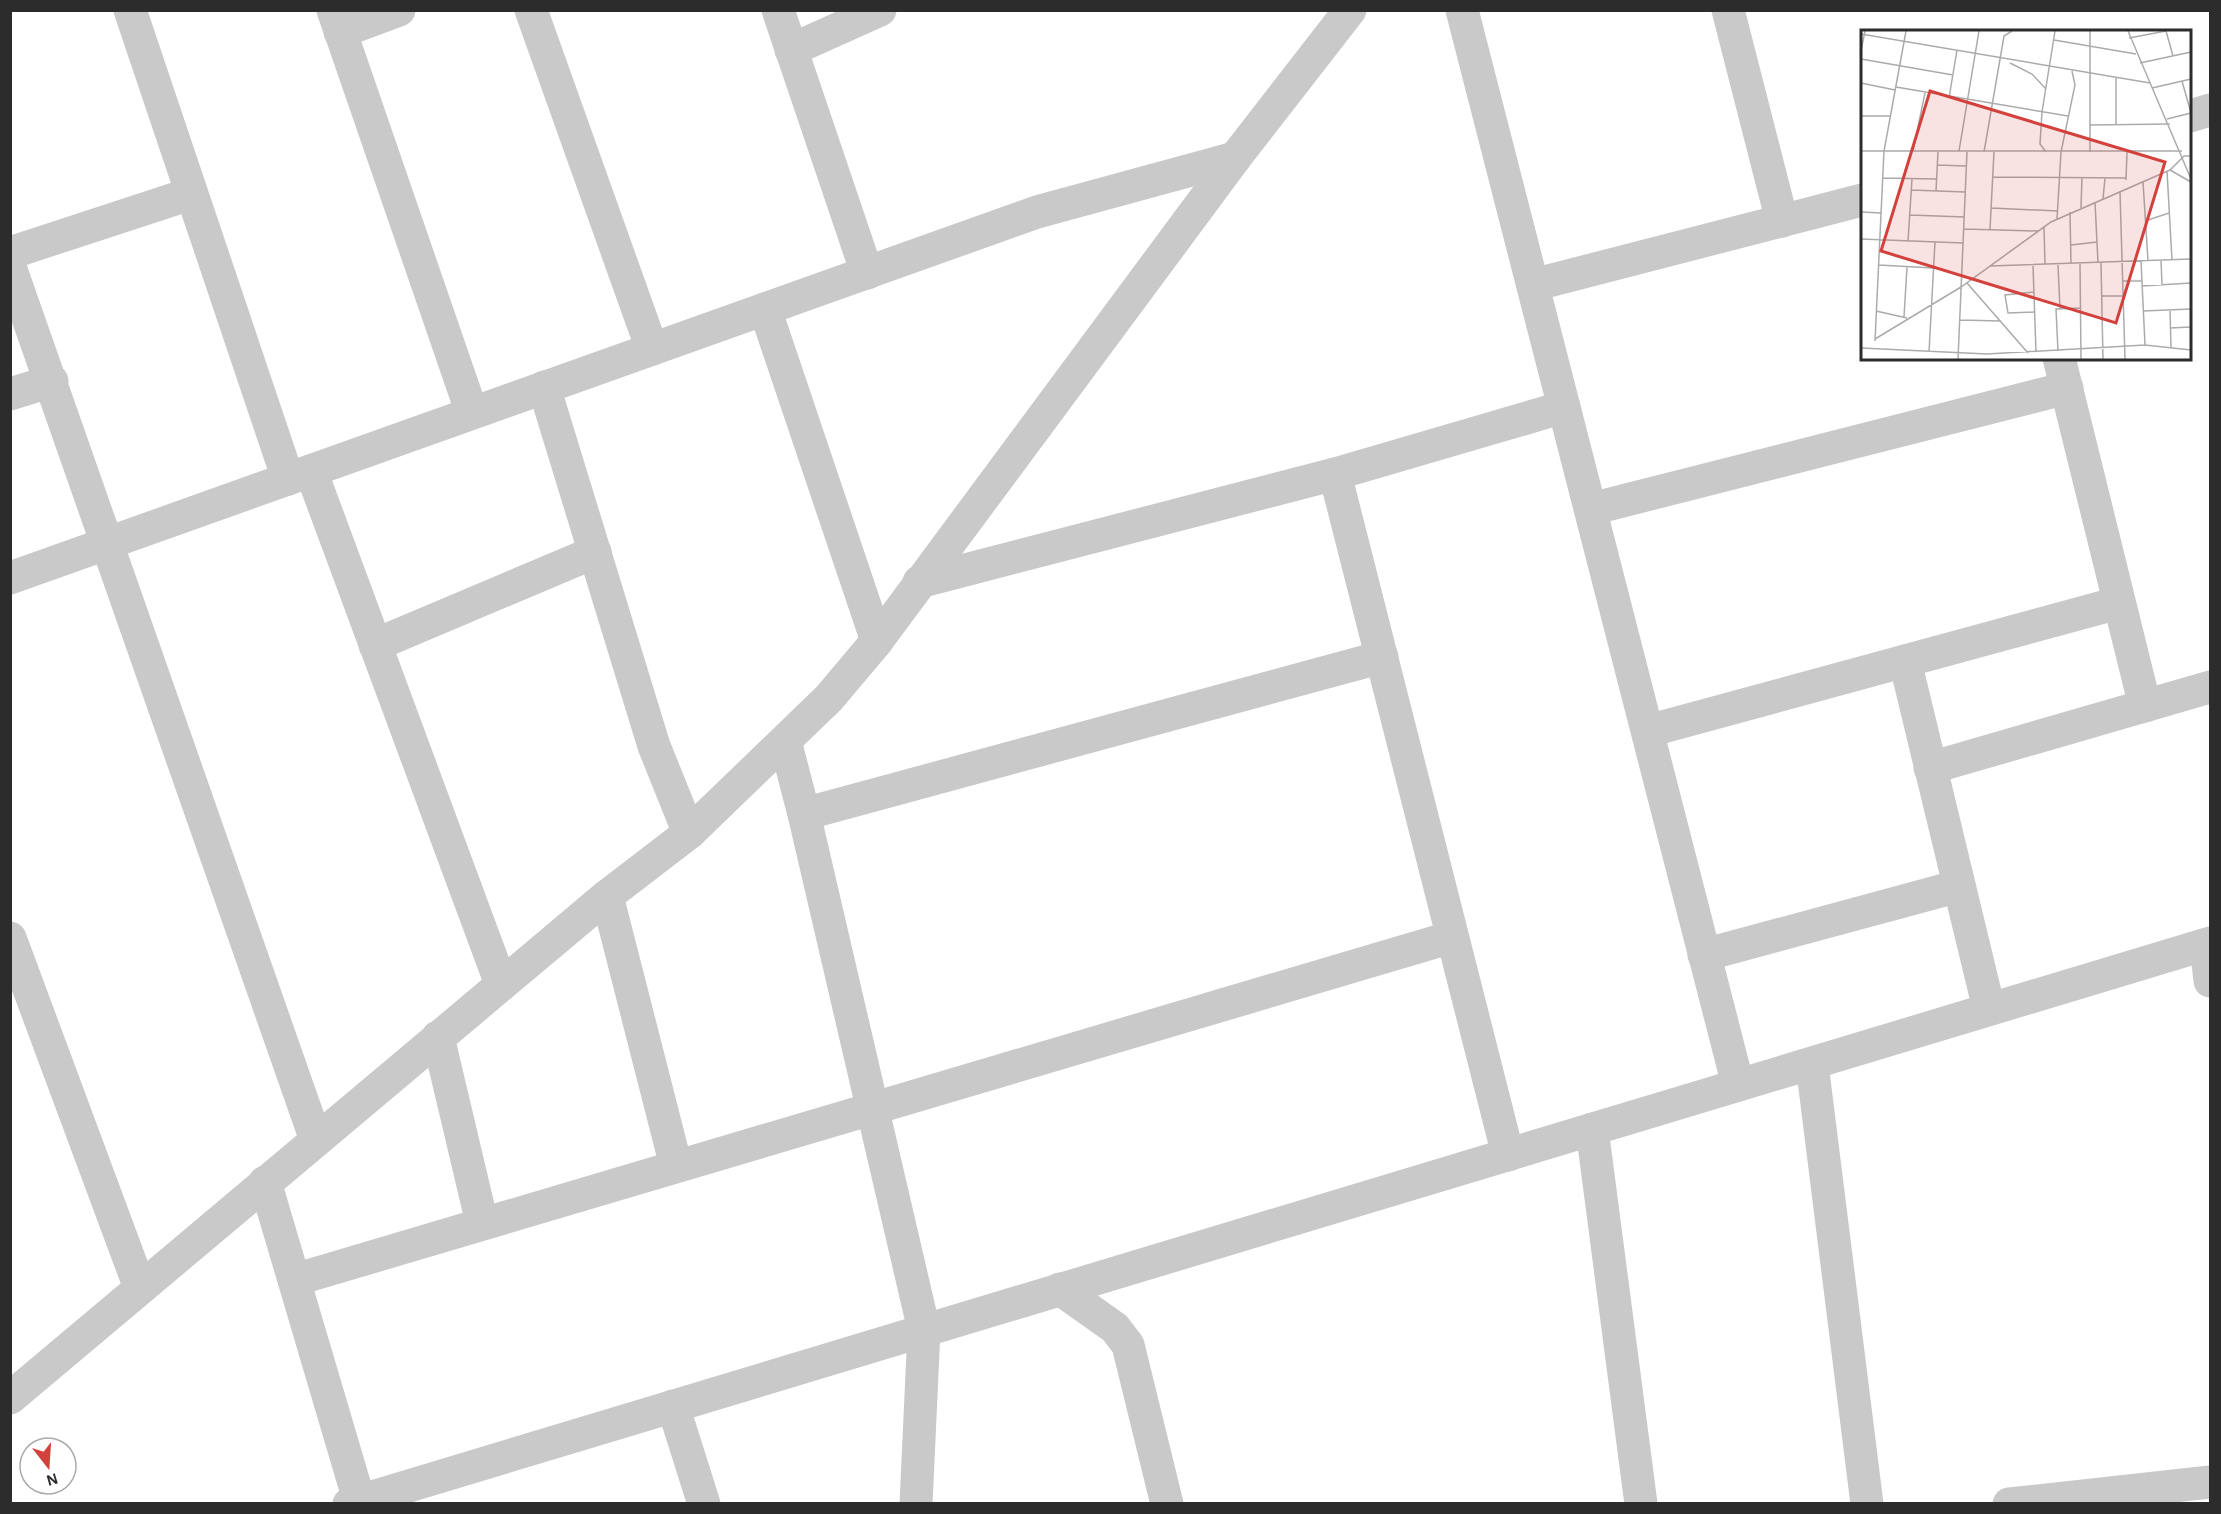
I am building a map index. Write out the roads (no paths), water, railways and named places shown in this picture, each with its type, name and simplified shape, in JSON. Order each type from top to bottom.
[{"type":"street","points":[[130,10],[190,194],[299,475],[375,645],[501,984]]},
{"type":"street","points":[[399,10],[336,21],[472,413]]},
{"type":"street","points":[[531,10],[652,349]]},
{"type":"street","points":[[778,10],[867,273]]},
{"type":"street","points":[[791,50],[880,10]]},
{"type":"street","points":[[10,1398],[501,984],[607,896],[689,833],[829,698],[877,642],[919,582],[1235,158],[1350,10]]},
{"type":"street","points":[[1462,10],[1738,1085]]},
{"type":"street","points":[[1728,10],[1782,221]]},
{"type":"street","points":[[2191,116],[2211,110]]},
{"type":"street","points":[[10,578],[1037,212],[1235,158]]},
{"type":"street","points":[[10,253],[190,194]]},
{"type":"street","points":[[1533,285],[1861,201]]},
{"type":"street","points":[[10,267],[52,381],[106,543],[316,1140]]},
{"type":"street","points":[[765,309],[877,642]]},
{"type":"street","points":[[1591,510],[2063,373],[2145,706]]},
{"type":"street","points":[[10,394],[52,381]]},
{"type":"street","points":[[544,387],[654,746],[689,833]]},
{"type":"street","points":[[919,582],[1335,474],[1564,407]]},
{"type":"street","points":[[1335,474],[1508,1155]]},
{"type":"street","points":[[375,645],[595,552]]},
{"type":"street","points":[[1648,731],[2118,603]]},
{"type":"street","points":[[804,814],[1382,657]]},
{"type":"street","points":[[1905,661],[1989,1009]]},
{"type":"street","points":[[1930,768],[2211,687]]},
{"type":"street","points":[[785,741],[924,1330],[916,1503]]},
{"type":"street","points":[[1704,954],[1959,886]]},
{"type":"street","points":[[607,896],[676,1166]]},
{"type":"street","points":[[294,1280],[1452,936]]},
{"type":"street","points":[[265,1182],[354,1502],[2208,944],[2211,981]]},
{"type":"street","points":[[13,953],[140,1288]]},
{"type":"street","points":[[438,1037],[482,1223]]},
{"type":"street","points":[[1812,1064],[1868,1503]]},
{"type":"street","points":[[1592,1130],[1641,1503]]},
{"type":"street","points":[[1060,1289],[1115,1328],[1128,1345],[1167,1503]]},
{"type":"street","points":[[673,1406],[704,1503]]},
{"type":"street","points":[[2029,1502],[2211,1482]]}]
